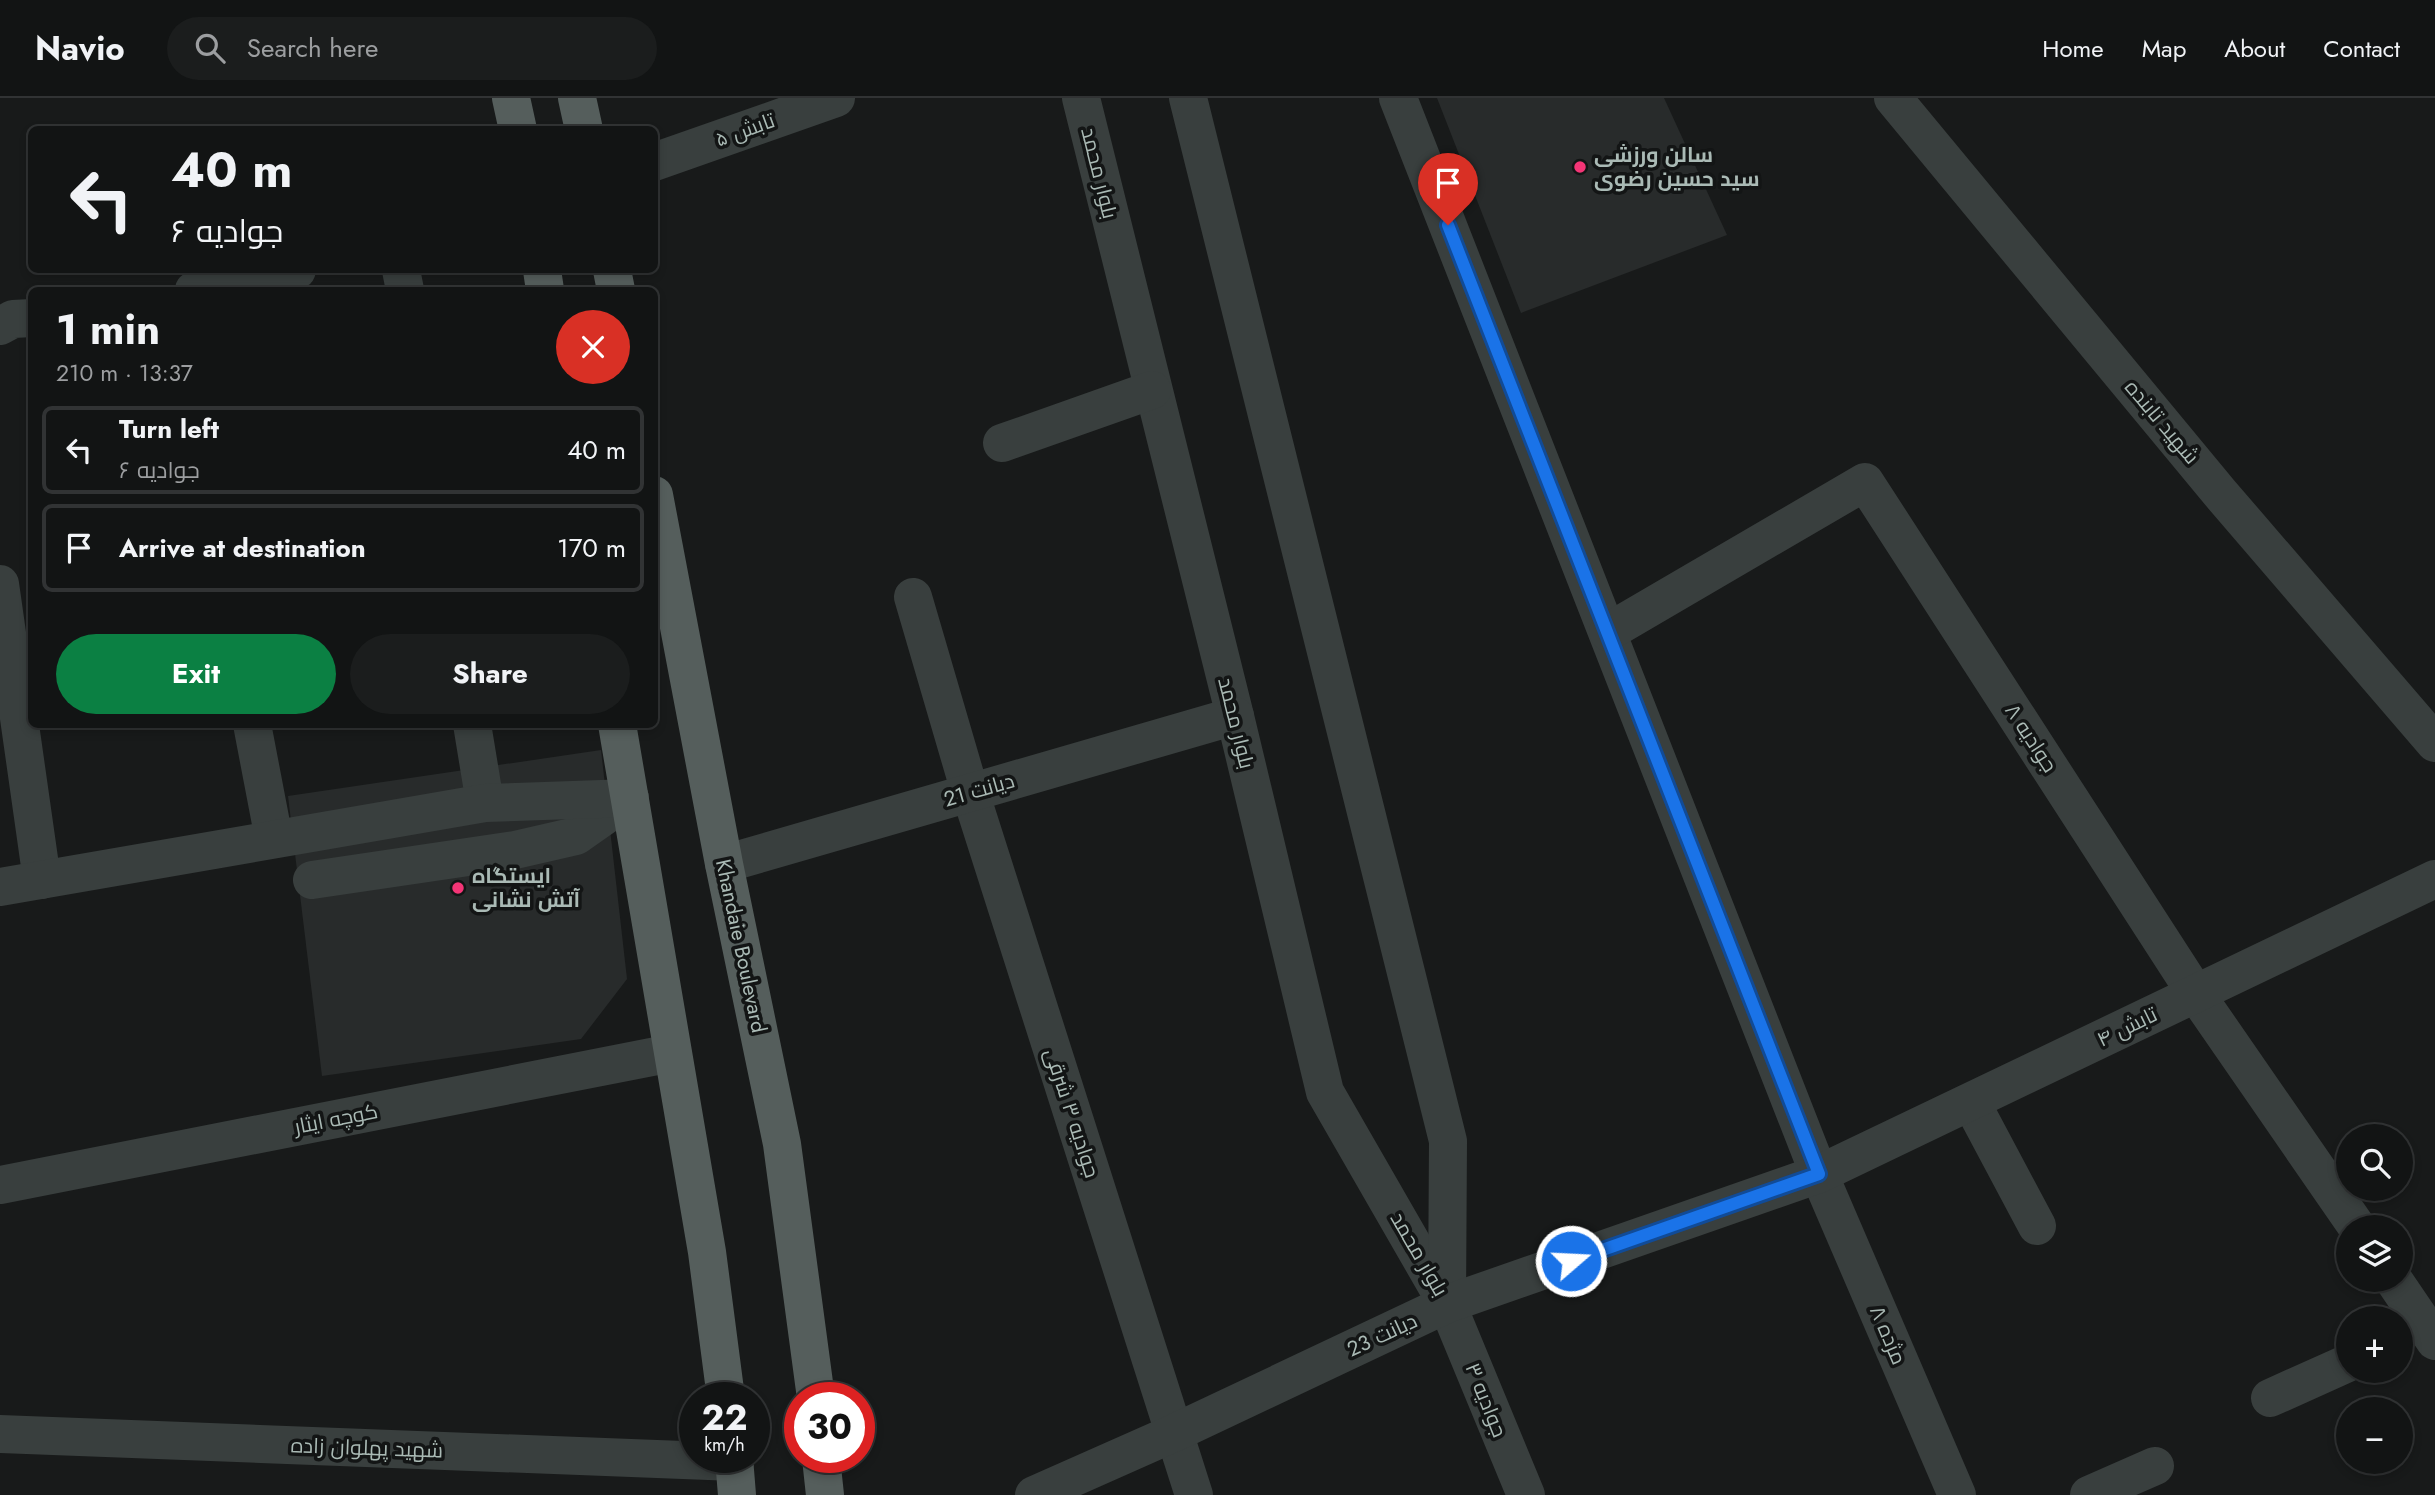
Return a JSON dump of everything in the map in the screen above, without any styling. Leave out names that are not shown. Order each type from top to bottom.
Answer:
[{"type":"main road","points":[[511,98],[517,126]]},
{"type":"main road","points":[[578,98],[583,126]]},
{"type":"main road","name":"Khandaie Boulevard","points":[[658,516],[724,864],[782,1144],[814,1382]]},
{"type":"main road","points":[[618,728],[708,1252],[724,1382]]},
{"type":"main road","points":[[823,1473],[825,1495]]},
{"type":"street","name":"تابش ۵","points":[[658,161],[836,98]]},
{"type":"street","name":"بلوار محمد","points":[[1081,98],[1235,716],[1325,1092],[1447,1304]]},
{"type":"street","name":"بلوار محمد","points":[[1188,98],[1448,1142],[1447,1304]]},
{"type":"street","name":"مژده ۸","points":[[1398,98],[1819,1174],[1956,1495]]},
{"type":"street","name":"شهید تابنده","points":[[1893,98],[2220,493],[2435,743]]},
{"type":"street","points":[[209,287],[282,273]]},
{"type":"street","points":[[0,327],[13,319],[28,318]]},
{"type":"street","points":[[1002,443],[1152,390]]},
{"type":"street","name":"جوادیه ۸","points":[[1608,632],[1865,482],[2196,994],[2349,1215]]},
{"type":"street","points":[[0,584],[42,880]]},
{"type":"street","name":"جوادیه ۳ شرقی","points":[[913,597],[971,792],[1194,1495]]},
{"type":"street","name":"دیانت 21","points":[[724,864],[1235,716]]},
{"type":"street","points":[[253,728],[274,839]]},
{"type":"street","points":[[473,728],[485,803]]},
{"type":"street","points":[[0,887],[485,803],[630,798]]},
{"type":"street","points":[[312,880],[515,850],[576,836],[630,798]]},
{"type":"street","name":"تابش ۴","points":[[1819,1174],[2435,879]]},
{"type":"street","name":"کوچه ایثار","points":[[0,1185],[672,1053]]},
{"type":"street","points":[[1971,1102],[2037,1226]]},
{"type":"street","name":"دیانت 23","points":[[1034,1495],[1174,1433],[1447,1304],[1819,1174]]},
{"type":"street","points":[[2399,1292],[2421,1336]]},
{"type":"street","name":"جوادیه ۳","points":[[1447,1304],[1526,1495]]},
{"type":"street","points":[[2270,1398],[2336,1368]]},
{"type":"street","name":"شهید پهلوان زاده","points":[[0,1434],[679,1469]]},
{"type":"street","points":[[2089,1495],[2155,1466]]},
{"type":"building","name":"سالن ورزشی سید حسین رضوی","points":[[1437,98],[1664,98],[1727,235],[1521,313]]},
{"type":"building","name":"ایستگاه آتش نشانی","points":[[601,750],[627,979],[581,1039],[322,1076],[288,796]]},
{"type":"place","name":"سالن ورزشی سید حسین رضوی","points":[[1580,167]]},
{"type":"place","name":"ایستگاه آتش نشانی","points":[[458,888]]},
{"type":"route","points":[[1448,225],[1819,1174],[1571,1261]]}]
